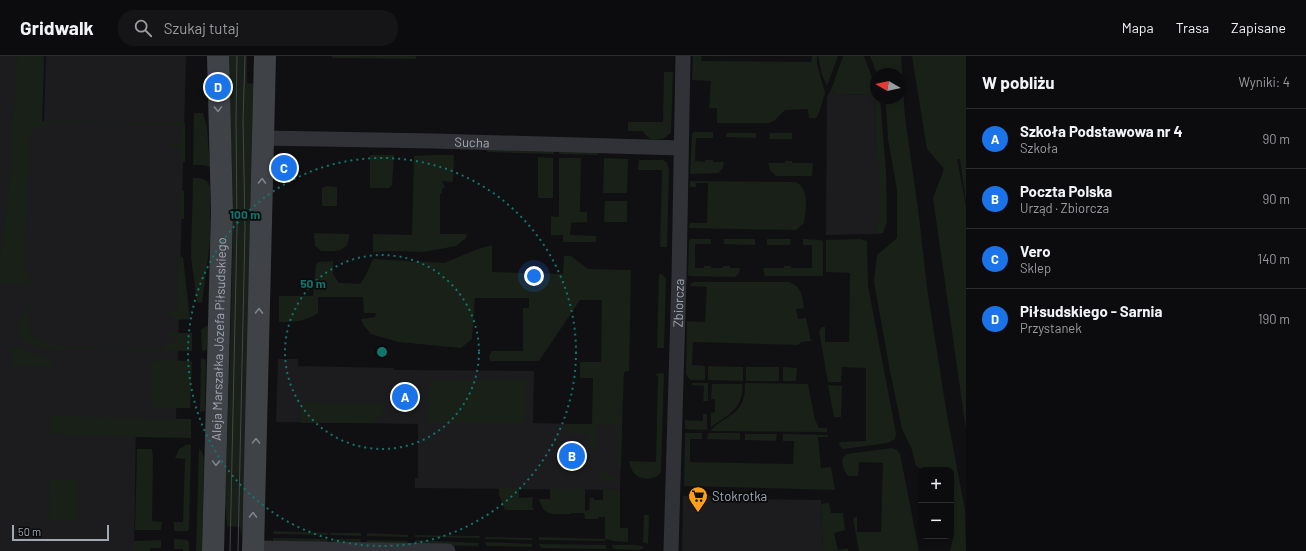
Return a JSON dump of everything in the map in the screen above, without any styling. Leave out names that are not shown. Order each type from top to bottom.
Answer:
[{"type":"main road","name":"Aleja Marszałka Józefa Piłsudskiego","points":[[213,551],[222,211],[218,56]]},
{"type":"main road","points":[[253,549],[265,56]]},
{"type":"street","name":"Zbiorcza","points":[[671,551],[680,278],[683,56]]},
{"type":"street","name":"Sucha","points":[[263,138],[681,148]]},
{"type":"street","points":[[253,549],[448,551]]},
{"type":"shaded area","points":[[0,56],[44,56],[42,121],[44,121],[46,56],[186,56],[176,419],[136,419],[134,551],[0,551]]},
{"type":"shaded area","points":[[17,56],[44,56],[42,121],[185,123],[185,162],[181,162],[181,148],[171,147],[171,143],[181,143],[182,126],[113,123],[58,123],[39,126],[32,131],[29,140],[25,267],[29,273],[30,285],[0,284],[0,262],[10,177]]},
{"type":"shaded area","points":[[228,56],[247,56],[247,83],[255,84],[244,513],[241,537],[240,527],[228,526],[228,536],[225,503],[233,213]]},
{"type":"shaded area","points":[[332,56],[416,56],[416,59],[332,58]]},
{"type":"shaded area","points":[[693,56],[701,56],[702,61],[811,62],[812,56],[817,56],[817,64],[825,93],[819,113],[816,118],[809,118],[808,109],[785,110],[775,120],[769,123],[717,123],[717,108],[709,108],[711,81],[692,80]]},
{"type":"shaded area","points":[[818,56],[838,56],[827,86],[822,75]]},
{"type":"shaded area","points":[[843,56],[864,56],[870,72],[870,95],[838,94],[831,90]]},
{"type":"shaded area","points":[[870,56],[901,56],[902,68],[875,68]]},
{"type":"shaded area","points":[[912,56],[966,56],[966,202],[960,159],[957,159],[966,206],[966,430],[933,198],[944,169],[927,149]]},
{"type":"shaded area","points":[[664,72],[673,72],[671,133],[663,139],[650,139],[642,131],[628,131],[628,122],[663,122]]},
{"type":"shaded area","points":[[831,90],[838,94],[870,95],[870,104],[876,104],[875,161],[879,161],[879,219],[875,234],[826,235],[827,97]]},
{"type":"shaded area","points":[[876,104],[880,104],[886,171],[887,222],[883,233],[875,234],[879,219],[879,162],[875,161]]},
{"type":"shaded area","points":[[886,104],[904,104],[927,288],[947,415],[965,510],[966,551],[950,551],[954,539],[954,467],[916,466],[911,447],[902,429],[890,371],[874,282],[877,255],[897,238],[897,190],[888,139]]},
{"type":"shaded area","points":[[194,113],[203,113],[207,128],[210,167],[193,165]]},
{"type":"shaded area","points":[[694,132],[713,132],[713,138],[696,138],[695,161],[705,162],[705,160],[713,160],[713,162],[724,162],[723,168],[718,173],[690,174],[692,134]]},
{"type":"shaded area","points":[[727,133],[756,133],[756,138],[726,137]]},
{"type":"shaded area","points":[[770,133],[792,133],[792,139],[769,139]]},
{"type":"shaded area","points":[[487,147],[554,151],[554,154],[487,152]]},
{"type":"shaded area","points":[[559,151],[598,151],[598,155],[559,154]]},
{"type":"shaded area","points":[[370,155],[394,155],[392,185],[389,188],[370,188]]},
{"type":"shaded area","points":[[454,155],[453,182],[442,181],[445,187],[442,189],[442,193],[440,194],[440,234],[467,234],[466,238],[456,246],[424,252],[373,252],[373,234],[412,235],[414,156]]},
{"type":"shaded area","points":[[538,157],[553,158],[553,198],[538,198]]},
{"type":"shaded area","points":[[559,158],[581,158],[580,212],[587,212],[587,222],[571,223],[570,235],[596,236],[596,242],[563,242],[563,235],[551,235],[551,216],[559,217]]},
{"type":"shaded area","points":[[604,158],[628,159],[627,193],[603,193]]},
{"type":"shaded area","points":[[639,160],[663,160],[667,163],[669,171],[667,247],[660,247],[662,170],[638,170]]},
{"type":"shaded area","points":[[785,161],[792,161],[792,163],[813,163],[812,176],[776,176],[770,170],[768,163],[785,163]]},
{"type":"shaded area","points":[[193,178],[201,178],[205,180],[210,187],[210,241],[202,303],[197,302],[191,257]]},
{"type":"shaded area","points":[[690,181],[795,182],[800,185],[805,194],[806,206],[804,223],[796,230],[689,228],[690,223],[707,223],[708,183],[696,183],[696,187],[690,187]]},
{"type":"shaded area","points":[[327,186],[337,187],[337,206],[322,206],[322,188]]},
{"type":"shaded area","points":[[180,191],[184,191],[184,219],[179,219]]},
{"type":"shaded area","points":[[605,201],[627,201],[627,222],[604,222]]},
{"type":"shaded area","points":[[314,233],[349,234],[349,240],[341,250],[321,251],[315,246]]},
{"type":"shaded area","points":[[711,239],[711,244],[695,244],[695,268],[711,266],[711,268],[723,268],[723,266],[730,266],[730,268],[740,268],[739,273],[735,277],[688,275],[689,240]]},
{"type":"shaded area","points":[[724,239],[755,239],[755,245],[724,244]]},
{"type":"shaded area","points":[[767,239],[791,239],[790,245],[767,245]]},
{"type":"shaded area","points":[[803,239],[821,240],[823,242],[823,276],[765,276],[763,268],[784,268],[784,266],[791,266],[791,268],[812,268],[812,245],[803,245]]},
{"type":"shaded area","points":[[860,239],[867,241],[868,286],[896,433],[895,439],[888,443],[843,449],[839,442],[866,441],[866,368],[842,367],[841,382],[828,382],[819,331],[822,327],[825,327],[825,342],[849,342],[850,273],[826,272],[826,240]]},
{"type":"shaded area","points":[[492,245],[492,272],[563,274],[564,256],[571,256],[588,269],[631,270],[629,371],[624,372],[621,426],[621,465],[619,468],[617,468],[618,425],[596,425],[596,451],[590,451],[590,434],[565,433],[564,424],[592,424],[593,378],[580,378],[580,362],[601,362],[602,300],[580,300],[539,361],[490,361],[489,356],[492,351],[523,351],[523,308],[529,308],[529,298],[475,298],[472,339],[461,348],[398,342],[371,334],[364,326],[361,319],[375,317],[376,313],[364,313],[363,297],[318,297],[318,313],[299,321],[279,322],[279,296],[313,296],[316,264],[319,262],[333,261],[333,274],[339,283],[360,284],[365,277],[373,259],[444,263]]},
{"type":"shaded area","points":[[178,256],[183,257],[190,319],[180,320],[171,317],[167,311],[177,312]]},
{"type":"shaded area","points":[[659,274],[662,274],[666,279],[664,348],[657,348]]},
{"type":"shaded area","points":[[789,282],[797,286],[801,292],[804,308],[796,309],[798,319],[806,318],[811,341],[801,342],[798,345],[693,342],[692,365],[705,366],[705,380],[690,380],[686,374],[687,321],[705,322],[707,287],[690,286],[691,283]]},
{"type":"shaded area","points":[[29,304],[29,330],[33,337],[42,342],[75,347],[164,349],[165,344],[175,344],[175,337],[166,336],[168,333],[192,333],[192,351],[51,349],[35,346],[26,341],[20,333],[19,327],[20,319],[21,317],[25,316],[27,305]]},
{"type":"shaded area","points":[[208,325],[207,349],[202,351],[201,330]]},
{"type":"shaded area","points":[[11,347],[45,356],[53,360],[53,366],[10,367]]},
{"type":"shaded area","points":[[201,358],[206,360],[205,411],[200,412]]},
{"type":"shaded area","points":[[278,359],[298,359],[298,366],[394,368],[394,370],[534,371],[533,423],[622,425],[620,490],[415,488],[415,478],[418,478],[418,424],[276,422]]},
{"type":"shaded area","points":[[160,360],[191,361],[190,408],[155,408],[151,405],[152,363]]},
{"type":"shaded area","points":[[708,366],[743,367],[743,381],[708,380]]},
{"type":"shaded area","points":[[746,367],[779,367],[779,381],[746,381]]},
{"type":"shaded area","points":[[783,367],[797,368],[796,381],[783,381]]},
{"type":"shaded area","points":[[656,374],[664,374],[661,471],[658,476],[649,479],[642,478],[633,472],[629,461],[656,462],[658,376]]},
{"type":"shaded area","points":[[526,379],[526,423],[429,423],[429,380]]},
{"type":"shaded area","points":[[692,383],[708,383],[708,401],[703,401],[704,386],[692,385]]},
{"type":"shaded area","points":[[745,383],[808,384],[815,420],[819,428],[827,428],[827,432],[710,431],[739,408],[744,394]]},
{"type":"shaded area","points":[[712,384],[742,384],[742,392],[741,399],[734,410],[711,427],[711,413],[715,412],[715,399],[711,399]]},
{"type":"shaded area","points":[[828,385],[842,386],[841,417],[834,417]]},
{"type":"shaded area","points":[[303,402],[384,403],[383,416],[377,416],[376,423],[301,423]]},
{"type":"shaded area","points":[[703,414],[707,414],[707,430],[685,429],[685,420],[703,421]]},
{"type":"shaded area","points":[[51,416],[191,419],[191,438],[52,434]]},
{"type":"shaded area","points":[[685,433],[702,433],[702,439],[690,439],[690,462],[793,464],[794,441],[783,441],[783,434],[828,435],[828,437],[818,437],[821,468],[831,467],[835,490],[684,486]]},
{"type":"shaded area","points":[[708,433],[740,433],[740,440],[707,439]]},
{"type":"shaded area","points":[[745,434],[777,434],[776,441],[745,440]]},
{"type":"shaded area","points":[[186,445],[191,445],[189,529],[188,531],[174,531],[174,522],[183,522],[185,459],[175,458],[179,449]]},
{"type":"shaded area","points":[[199,448],[204,459],[202,551],[196,551]]},
{"type":"shaded area","points":[[892,448],[897,450],[900,454],[919,551],[859,551],[853,519],[855,517],[857,517],[857,532],[881,532],[883,463],[859,462],[858,476],[848,476],[843,467],[843,457],[847,454]]},
{"type":"shaded area","points":[[137,449],[152,449],[152,521],[162,522],[161,530],[135,530]]},
{"type":"shaded area","points":[[599,468],[616,479],[616,482],[599,481]]},
{"type":"shaded area","points":[[50,480],[77,480],[76,521],[49,520]]},
{"type":"shaded area","points":[[499,488],[519,488],[519,498],[533,497],[532,506],[534,510],[505,510],[499,495]]},
{"type":"shaded area","points":[[550,489],[585,489],[585,511],[589,510],[590,498],[594,498],[594,500],[603,500],[603,489],[620,490],[620,528],[628,528],[628,542],[605,539],[605,517],[599,517],[598,519],[585,519],[584,513],[550,514],[547,512],[541,505],[539,499],[550,499]]},
{"type":"shaded area","points":[[683,496],[734,496],[734,499],[821,500],[823,551],[682,551]]},
{"type":"shaded area","points":[[829,503],[831,513],[843,513],[845,530],[834,533],[838,550],[848,548],[848,551],[823,551],[821,504]]},
{"type":"shaded area","points":[[644,515],[649,515],[648,544],[643,542]]},
{"type":"shaded area","points":[[274,531],[328,533],[328,535],[273,534]]},
{"type":"shaded area","points":[[331,533],[361,533],[361,536],[330,535]]},
{"type":"shaded area","points":[[367,533],[408,535],[408,537],[367,536]]},
{"type":"shaded area","points":[[415,535],[480,536],[479,538],[415,537]]},
{"type":"shaded area","points":[[486,537],[532,538],[532,540],[485,539]]},
{"type":"shaded area","points":[[539,537],[605,539],[605,541],[539,540]]},
{"type":"shaded area","points":[[273,538],[327,539],[327,543],[273,541]]},
{"type":"shaded area","points":[[174,539],[187,540],[189,542],[189,551],[174,549]]},
{"type":"shaded area","points":[[333,539],[361,539],[360,544],[335,544]]},
{"type":"shaded area","points":[[161,540],[161,548],[150,548],[150,551],[134,551],[134,541]]},
{"type":"shaded area","points":[[367,540],[408,541],[406,545],[367,544]]},
{"type":"shaded area","points":[[415,540],[479,543],[478,546],[416,545]]},
{"type":"shaded area","points":[[485,542],[533,544],[531,547],[487,546]]},
{"type":"shaded area","points":[[539,544],[606,545],[606,549],[541,548]]},
{"type":"shaded area","points":[[612,545],[636,545],[644,547],[640,550],[615,549]]},
{"type":"tram line","points":[[230,551],[237,228],[237,56]]},
{"type":"tram line","points":[[238,551],[245,228],[243,121],[245,56]]},
{"type":"place","name":"Piłsudskiego - Sarnia","points":[[218,87]]},
{"type":"place","name":"Vero","points":[[284,168]]},
{"type":"place","name":"Szkoła Podstawowa nr 4","points":[[405,397]]},
{"type":"place","name":"Poczta Polska","points":[[572,456]]},
{"type":"place","name":"Stokrotka","points":[[698,513]]}]
